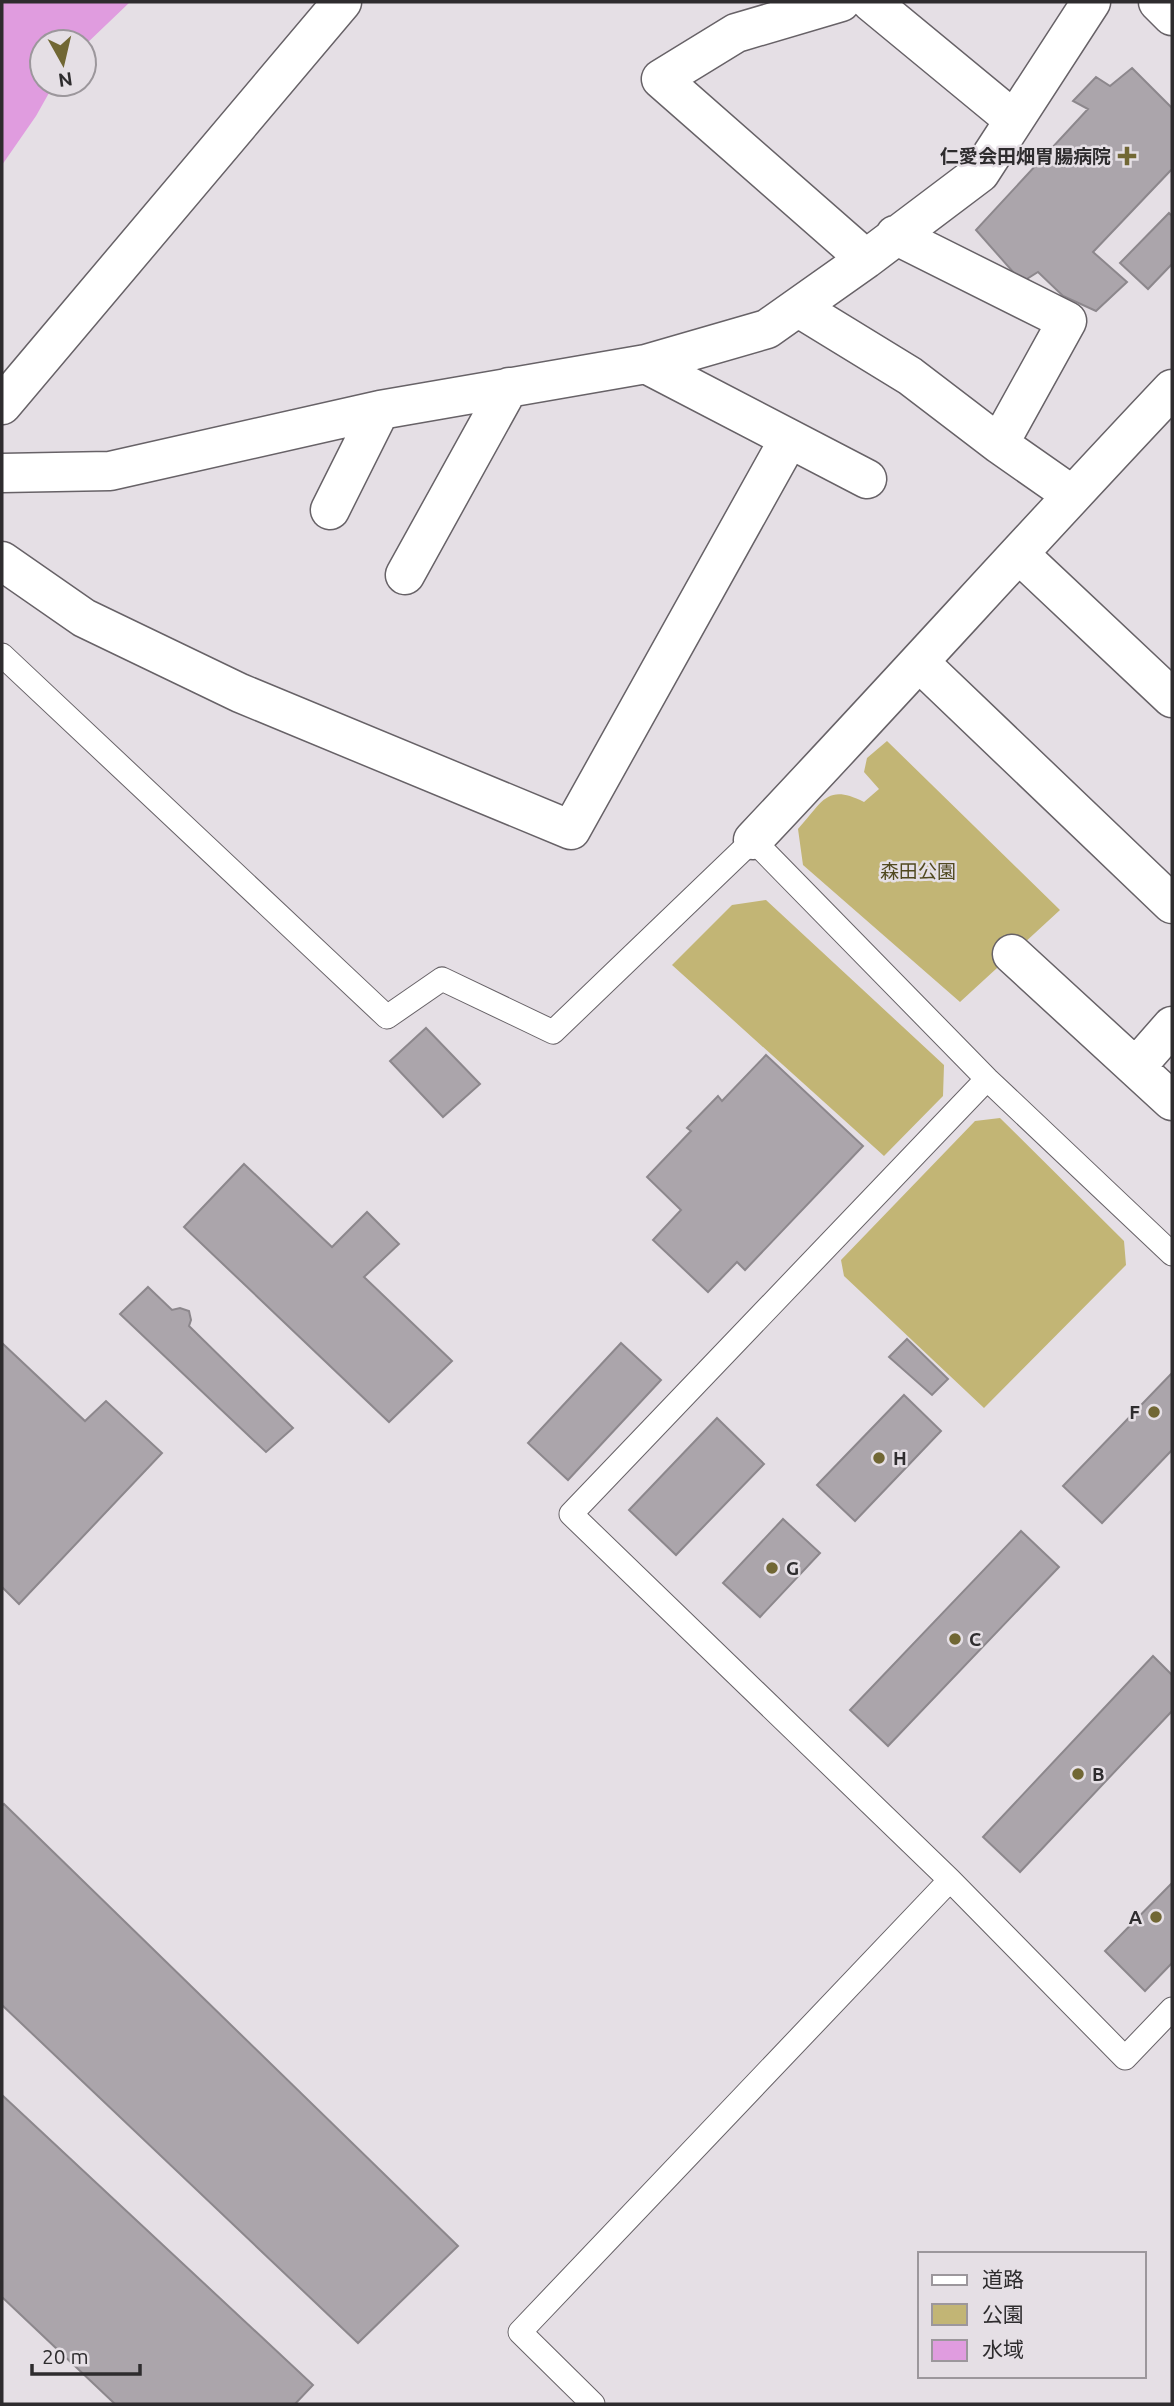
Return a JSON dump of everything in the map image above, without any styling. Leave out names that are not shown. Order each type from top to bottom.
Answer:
[{"type":"main road","points":[[2,405],[342,2]]},
{"type":"main road","points":[[841,2],[736,33],[661,79],[866,259]]},
{"type":"main road","points":[[871,2],[1014,120]]},
{"type":"main road","points":[[2,473],[110,471],[380,410],[646,364],[767,329],[980,173],[1091,2]]},
{"type":"main road","points":[[1158,2],[1172,16]]},
{"type":"main road","points":[[895,235],[1067,321],[999,444]]},
{"type":"main road","points":[[799,308],[910,376],[999,444],[1072,495]]},
{"type":"main road","points":[[646,364],[867,479]]},
{"type":"main road","points":[[405,575],[509,387]]},
{"type":"main road","points":[[754,841],[1172,389]]},
{"type":"main road","points":[[330,510],[380,410]]},
{"type":"main road","points":[[2,561],[84,618],[240,693],[571,830],[789,439]]},
{"type":"main road","points":[[1019,554],[1167,681]]},
{"type":"main road","points":[[920,663],[1172,904]]},
{"type":"main road","points":[[1012,954],[1172,1101]]},
{"type":"main road","points":[[1136,1067],[1172,1026]]},
{"type":"lane","points":[[2,655],[387,1017],[442,979],[553,1032],[754,841],[987,1079],[1172,1254]]},
{"type":"lane","points":[[987,1079],[570,1514],[950,1880],[1125,2058],[1172,2010]]},
{"type":"lane","points":[[593,2404],[520,2332],[950,1880]]},
{"type":"green space","name":"森田公園","points":[[887,741],[1060,910],[960,1002],[803,865],[798,829],[826,798],[841,794],[864,802],[879,789],[864,772],[867,758]]},
{"type":"green space","points":[[766,900],[944,1065],[943,1096],[884,1156],[672,965],[732,905]]},
{"type":"green space","points":[[1000,1118],[1124,1241],[1126,1265],[984,1408],[844,1276],[841,1260],[975,1121]]},
{"type":"water","points":[[2,2],[130,2],[98,33],[98,28],[28,28],[28,98],[46,98],[2,165]]},
{"type":"building","points":[[1132,68],[1172,108],[1172,169],[1093,252],[1127,282],[1096,311],[1063,296],[1038,272],[1022,282],[976,230],[1088,109],[1073,101],[1096,77],[1110,86]]},
{"type":"building","points":[[1169,213],[1172,216],[1172,264],[1148,289],[1120,263]]},
{"type":"building","points":[[426,1028],[480,1084],[443,1117],[390,1061]]},
{"type":"building","points":[[766,1055],[863,1146],[745,1270],[737,1262],[708,1292],[653,1240],[681,1210],[647,1177],[691,1131],[687,1128],[718,1096],[722,1101]]},
{"type":"building","points":[[244,1164],[332,1247],[367,1212],[399,1244],[364,1277],[452,1361],[389,1422],[184,1227]]},
{"type":"building","points":[[148,1287],[172,1310],[180,1308],[189,1311],[189,1326],[293,1428],[266,1452],[120,1314]]},
{"type":"building","points":[[907,1339],[948,1379],[932,1395],[889,1357]]},
{"type":"building","points":[[2,1343],[85,1421],[106,1401],[162,1453],[19,1604],[2,1587]]},
{"type":"building","points":[[621,1343],[661,1380],[568,1480],[528,1443]]},
{"type":"building","name":"F","points":[[1172,1373],[1172,1450],[1102,1523],[1063,1486]]},
{"type":"building","name":"H","points":[[904,1395],[941,1431],[855,1521],[817,1485]]},
{"type":"building","points":[[717,1418],[764,1464],[676,1555],[629,1510]]},
{"type":"building","name":"G","points":[[783,1519],[820,1553],[760,1617],[723,1583]]},
{"type":"building","name":"C","points":[[1021,1531],[1059,1567],[888,1746],[850,1710]]},
{"type":"building","name":"B","points":[[1153,1656],[1172,1675],[1172,1711],[1020,1872],[983,1837]]},
{"type":"building","points":[[4,1804],[458,2246],[358,2343],[2,2005]]},
{"type":"building","name":"A","points":[[1172,1883],[1172,1963],[1145,1991],[1105,1951]]},
{"type":"building","points":[[2,2095],[313,2385],[295,2404],[115,2404],[2,2297]]},
{"type":"place","name":"仁愛会田畑胃腸病院","points":[[1127,156]]},
{"type":"place","name":"F","points":[[1154,1412]]},
{"type":"place","name":"H","points":[[879,1458]]},
{"type":"place","name":"G","points":[[772,1568]]},
{"type":"place","name":"C","points":[[955,1639]]},
{"type":"place","name":"B","points":[[1078,1774]]},
{"type":"place","name":"A","points":[[1156,1917]]}]
